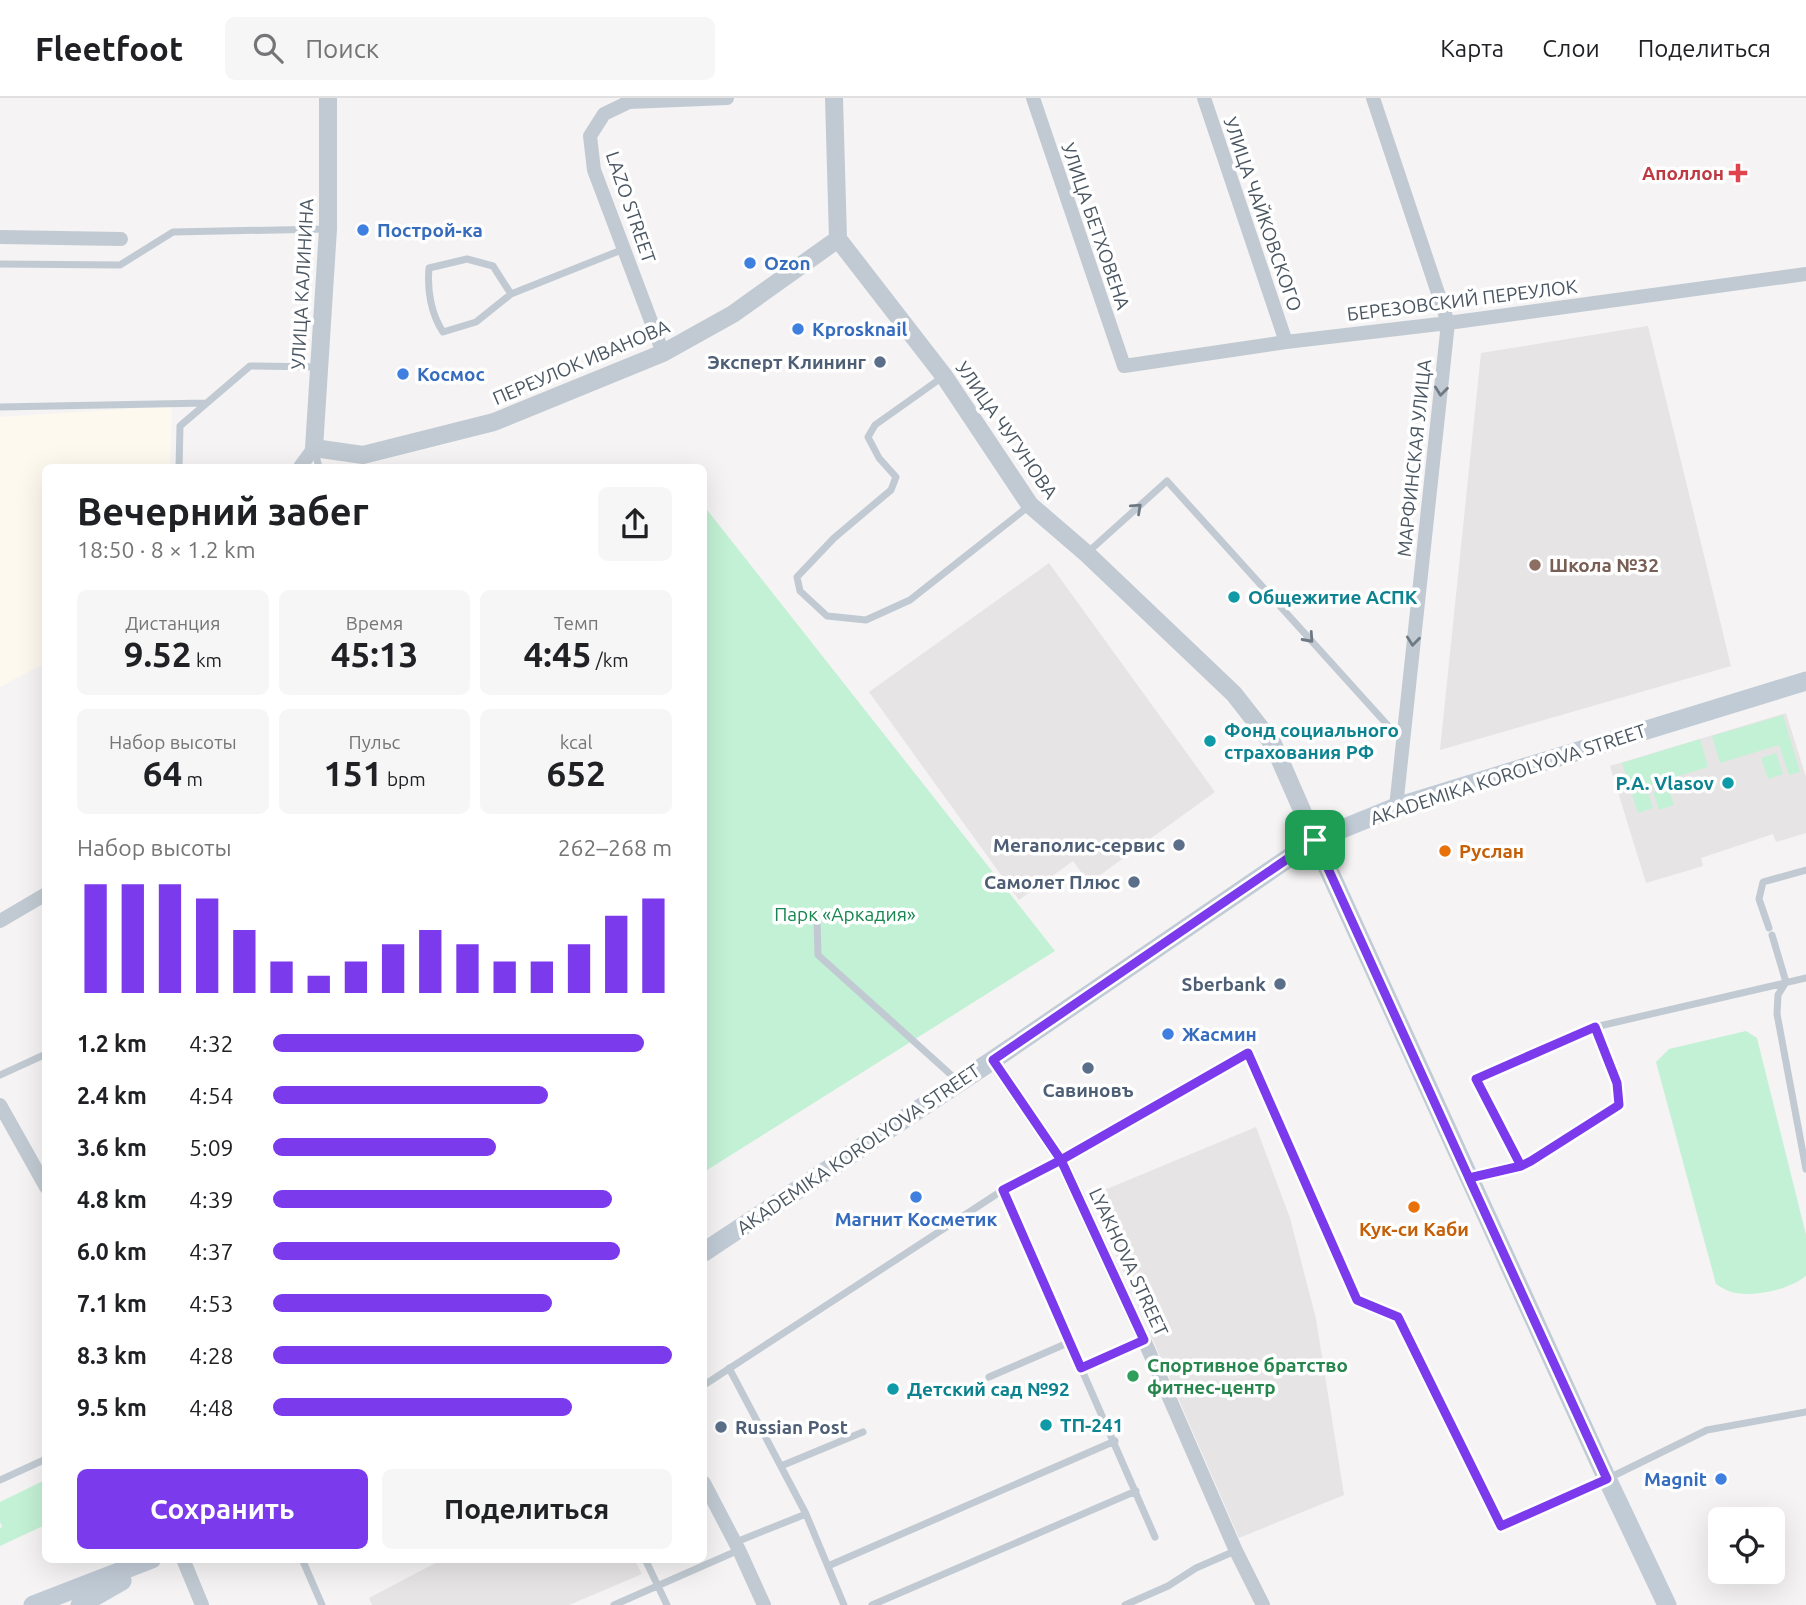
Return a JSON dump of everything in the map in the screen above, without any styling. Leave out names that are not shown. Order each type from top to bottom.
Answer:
[{"type":"main road","name":"AKADEMIKA KOROLYOVA STREET","points":[[707,1250],[993,1060],[1315,840],[1396,807],[1806,681]]},
{"type":"main road","points":[[1315,840],[1667,1605]]},
{"type":"main road","points":[[33,1605],[142,1563]]},
{"type":"main road","points":[[80,1605],[154,1563]]},
{"type":"street","name":"УЛИЦА КАЛИНИНА","points":[[314,448],[328,229],[328,98]]},
{"type":"street","name":"LAZO STREET","points":[[663,353],[594,170],[590,136],[604,114],[629,102],[727,98]]},
{"type":"street","points":[[834,98],[838,239]]},
{"type":"street","name":"УЛИЦА БЕТХОВЕНА","points":[[1032,98],[1124,366]]},
{"type":"street","name":"УЛИЦА ЧАЙКОВСКОГО","points":[[1204,98],[1286,342]]},
{"type":"street","points":[[1373,98],[1448,323]]},
{"type":"street","points":[[0,237],[121,239]]},
{"type":"street","name":"ПЕРЕУЛОК ИВАНОВА","points":[[314,448],[363,455],[494,422],[663,353],[733,314],[838,239]]},
{"type":"street","name":"УЛИЦА ЧУГУНОВА","points":[[838,239],[944,376],[1030,505],[1087,554],[1234,694],[1273,744],[1315,840]]},
{"type":"street","name":"БЕРЕЗОВСКИЙ ПЕРЕУЛОК","points":[[1124,366],[1286,342],[1448,323],[1806,274]]},
{"type":"street","name":"МАРФИНСКАЯ УЛИЦА","points":[[1396,807],[1448,323]]},
{"type":"street","points":[[302,464],[314,448]]},
{"type":"street","points":[[0,921],[42,896]]},
{"type":"street","name":"LYAKHOVA STREET","points":[[993,1060],[1061,1160],[1144,1340],[1236,1551],[1263,1605]]},
{"type":"street","points":[[0,1105],[42,1180]]},
{"type":"street","points":[[707,1489],[738,1546],[764,1605]]},
{"type":"street","points":[[185,1563],[202,1605]]},
{"type":"lane","points":[[0,264],[120,265],[173,232],[328,229]]},
{"type":"lane","points":[[511,293],[493,266],[467,259],[429,268],[435,320],[443,332],[476,323],[511,293],[625,249]]},
{"type":"lane","points":[[179,464],[180,426],[250,366],[318,367]]},
{"type":"lane","points":[[944,376],[875,425],[868,437],[879,458],[896,477],[891,490],[834,538],[797,577],[800,591],[827,616],[866,620],[910,600],[1030,505]]},
{"type":"lane","points":[[0,407],[207,403]]},
{"type":"lane","points":[[314,448],[318,464]]},
{"type":"lane","points":[[1087,554],[1167,481],[1402,742]]},
{"type":"lane","points":[[1806,870],[1763,882],[1759,899],[1786,982],[1779,995],[1777,1014],[1806,1169]]},
{"type":"lane","points":[[817,919],[818,955],[960,1082]]},
{"type":"lane","points":[[1521,1166],[1476,1079],[1595,1027],[1806,978]]},
{"type":"lane","points":[[1469,1178],[1521,1166],[1619,1105],[1617,1083],[1595,1027]]},
{"type":"lane","points":[[707,1383],[1003,1190],[1061,1160],[1248,1053],[1357,1300],[1398,1317],[1501,1526],[1607,1479],[1707,1430],[1806,1412]]},
{"type":"lane","points":[[0,1075],[42,1056]]},
{"type":"lane","points":[[1003,1190],[1155,1537]]},
{"type":"lane","points":[[1081,1368],[1144,1340]]},
{"type":"lane","points":[[989,1377],[1070,1342]]},
{"type":"lane","points":[[729,1368],[806,1514],[844,1605]]},
{"type":"lane","points":[[781,1466],[863,1432]]},
{"type":"lane","points":[[828,1566],[1115,1441]]},
{"type":"lane","points":[[0,1480],[42,1461]]},
{"type":"lane","points":[[872,1605],[1136,1491]]},
{"type":"lane","points":[[707,1561],[806,1514]]},
{"type":"lane","points":[[1125,1605],[1168,1586],[1196,1568],[1236,1551]]},
{"type":"lane","points":[[304,1563],[322,1605]]},
{"type":"lane","points":[[647,1563],[667,1605]]},
{"type":"lane","points":[[614,1605],[704,1563]]},
{"type":"shaded area","points":[[1648,326],[1731,666],[1440,750],[1481,353]]},
{"type":"shaded area","points":[[172,406],[170,464],[42,464],[42,665],[0,687],[0,417]]},
{"type":"shaded area","points":[[1049,563],[1215,792],[1089,883],[1073,861],[1019,900],[869,692]]},
{"type":"shaded area","points":[[1786,713],[1806,777],[1806,833],[1776,842],[1773,834],[1701,858],[1703,866],[1646,883],[1610,766]]},
{"type":"shaded area","points":[[1256,1127],[1290,1218],[1316,1319],[1344,1495],[1239,1538],[1090,1196]]},
{"type":"shaded area","points":[[435,1563],[636,1563],[642,1574],[569,1605],[372,1605],[369,1598]]},
{"type":"green space","name":"Парк «Аркадия»","points":[[707,510],[1055,951],[707,1170]]},
{"type":"green space","points":[[1783,715],[1800,772],[1789,775],[1779,745],[1720,763],[1712,736]]},
{"type":"green space","points":[[1700,739],[1708,767],[1646,786],[1653,808],[1638,813],[1622,763]]},
{"type":"green space","points":[[1776,753],[1783,774],[1768,779],[1761,758]]},
{"type":"green space","points":[[1668,786],[1674,805],[1659,810],[1653,792]]},
{"type":"green space","points":[[1746,1031],[1757,1038],[1806,1235],[1806,1276],[1782,1288],[1754,1294],[1733,1292],[1716,1284],[1656,1062],[1669,1049]]},
{"type":"green space","points":[[42,1481],[42,1526],[0,1546],[0,1502]]},
{"type":"place","name":"Аполлон","points":[[1738,173]]},
{"type":"place","name":"Построй-ка","points":[[363,230]]},
{"type":"place","name":"Ozon","points":[[750,263]]},
{"type":"place","name":"Kprosknail","points":[[798,329]]},
{"type":"place","name":"Эксперт Клининг","points":[[880,362]]},
{"type":"place","name":"Космос","points":[[403,374]]},
{"type":"place","name":"Школа №32","points":[[1535,565]]},
{"type":"place","name":"Общежитие АСПК","points":[[1234,597]]},
{"type":"place","name":"Фонд социального страхования РФ","points":[[1210,741]]},
{"type":"place","name":"P.A. Vlasov","points":[[1728,783]]},
{"type":"place","name":"Мегаполис-сервис","points":[[1179,845]]},
{"type":"place","name":"Руслан","points":[[1445,851]]},
{"type":"place","name":"Самолет Плюс","points":[[1134,882]]},
{"type":"place","name":"Sberbank","points":[[1280,984]]},
{"type":"place","name":"Жасмин","points":[[1168,1034]]},
{"type":"place","name":"Савиновъ","points":[[1088,1068]]},
{"type":"place","name":"Магнит Косметик","points":[[916,1197]]},
{"type":"place","name":"Кук-си Каби","points":[[1414,1207]]},
{"type":"place","name":"Спортивное братство фитнес-центр","points":[[1133,1376]]},
{"type":"place","name":"Детский сад №92","points":[[893,1389]]},
{"type":"place","name":"ТП-241","points":[[1046,1425]]},
{"type":"place","name":"Russian Post","points":[[721,1427]]},
{"type":"place","name":"Magnit","points":[[1721,1479]]},
{"type":"route","points":[[1315,840],[993,1060],[1061,1160],[1003,1190],[1081,1368],[1144,1340],[1061,1160],[1248,1053],[1357,1300],[1398,1317],[1501,1526],[1607,1479],[1469,1178],[1521,1166],[1476,1079],[1595,1027],[1617,1083],[1619,1105],[1521,1166],[1469,1178],[1315,840]]}]
